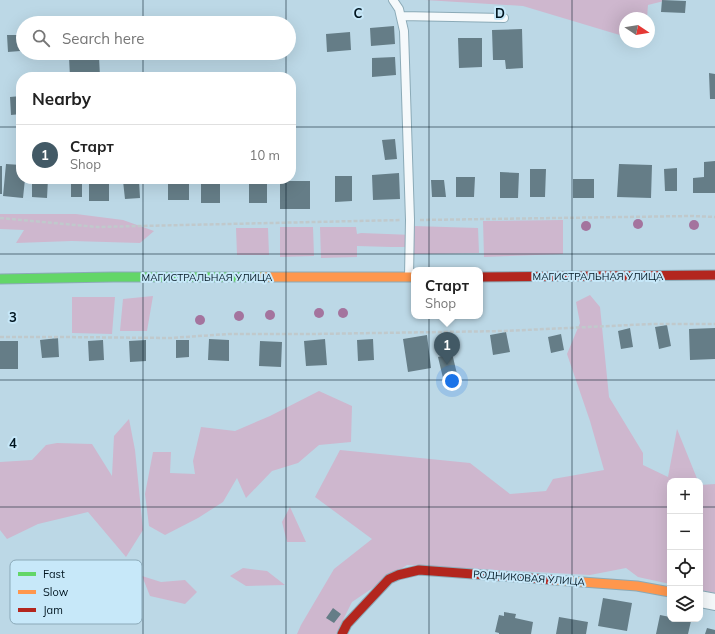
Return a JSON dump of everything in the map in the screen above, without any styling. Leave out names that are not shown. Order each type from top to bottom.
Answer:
[{"type":"main road","name":"МАГИСТРАЛЬНАЯ УЛИЦА","points":[[483,277],[715,275]]},
{"type":"main road","name":"МАГИСТРАЛЬНАЯ УЛИЦА","points":[[0,279],[129,277],[411,277]]},
{"type":"main road","name":"РОДНИКОВАЯ УЛИЦА","points":[[342,634],[347,624],[389,579],[398,575],[419,570],[638,586],[667,591]]},
{"type":"street","points":[[703,600],[715,602]]},
{"type":"lane","points":[[393,0],[399,9],[404,31],[411,277]]},
{"type":"lane","points":[[401,16],[504,18]]},
{"type":"path","points":[[0,218],[97,227],[410,220],[690,216],[715,217]]},
{"type":"path","points":[[0,337],[170,338],[228,334],[504,331],[652,324],[715,324]]},
{"type":"shaded area","points":[[425,0],[668,0],[648,5],[647,12],[619,12],[619,35],[523,6]]},
{"type":"shaded area","points":[[0,214],[76,214],[123,220],[154,231],[140,243],[72,241],[16,243],[24,230],[0,229]]},
{"type":"shaded area","points":[[563,220],[563,254],[484,257],[483,221]]},
{"type":"shaded area","points":[[413,226],[478,228],[479,253],[413,254],[413,247],[357,246],[357,257],[321,258],[320,227],[356,227],[357,234],[413,235]]},
{"type":"shaded area","points":[[280,227],[313,227],[314,256],[280,257]]},
{"type":"shaded area","points":[[236,228],[268,228],[269,255],[237,255]]},
{"type":"shaded area","points":[[590,295],[600,307],[609,397],[643,453],[643,465],[668,477],[677,429],[697,478],[667,478],[667,583],[638,577],[626,568],[590,575],[407,565],[352,602],[336,634],[297,634],[334,569],[372,539],[315,497],[340,450],[470,463],[510,494],[546,491],[553,479],[604,470],[590,421],[567,354],[580,323],[576,302]]},
{"type":"shaded area","points":[[153,296],[147,331],[120,331],[123,299]]},
{"type":"shaded area","points":[[72,297],[115,297],[112,334],[72,333]]},
{"type":"shaded area","points":[[319,391],[352,406],[351,442],[319,445],[298,463],[272,471],[246,498],[237,478],[223,502],[198,518],[165,535],[149,526],[145,494],[153,452],[171,452],[170,473],[195,474],[193,461],[201,427],[235,431],[270,416]]},
{"type":"shaded area","points":[[129,419],[135,450],[143,530],[126,557],[88,512],[38,524],[7,539],[0,530],[0,462],[32,460],[46,445],[57,443],[92,444],[112,476],[114,436]]},
{"type":"shaded area","points":[[715,484],[715,593],[703,591],[703,485]]},
{"type":"shaded area","points":[[290,507],[306,542],[287,542],[282,522]]},
{"type":"shaded area","points":[[243,568],[267,571],[285,585],[246,586],[230,576]]},
{"type":"shaded area","points":[[142,576],[161,582],[185,580],[197,592],[185,604],[150,596]]},
{"type":"building","points":[[662,0],[686,1],[685,13],[661,12]]},
{"type":"building","points":[[394,26],[395,44],[371,46],[370,28]]},
{"type":"building","points":[[522,29],[523,68],[506,69],[505,60],[493,60],[492,30]]},
{"type":"building","points":[[350,32],[351,50],[327,52],[326,34]]},
{"type":"building","points":[[7,35],[16,35],[16,51],[8,52]]},
{"type":"building","points":[[458,38],[482,38],[482,67],[459,68]]},
{"type":"building","points":[[395,57],[396,75],[372,77],[372,58]]},
{"type":"building","points":[[69,60],[99,60],[100,72],[70,72]]},
{"type":"building","points":[[709,73],[715,74],[715,99],[710,99]]},
{"type":"building","points":[[16,96],[16,114],[11,115],[10,97]]},
{"type":"building","points":[[395,139],[397,159],[385,160],[382,140]]},
{"type":"building","points":[[715,161],[715,193],[693,193],[693,178],[704,177],[704,162]]},
{"type":"building","points":[[6,164],[16,165],[16,184],[24,184],[23,198],[3,196]]},
{"type":"building","points":[[619,164],[652,165],[651,198],[617,197]]},
{"type":"building","points":[[0,166],[2,166],[2,194],[0,194]]},
{"type":"building","points":[[677,168],[677,191],[665,191],[664,169]]},
{"type":"building","points":[[530,169],[546,169],[545,197],[530,197]]},
{"type":"building","points":[[500,172],[519,173],[518,198],[500,198]]},
{"type":"building","points":[[399,173],[400,199],[373,200],[372,175]]},
{"type":"building","points":[[335,176],[352,176],[352,201],[335,202]]},
{"type":"building","points":[[456,177],[475,177],[474,197],[456,197]]},
{"type":"building","points":[[573,179],[594,179],[594,198],[573,198]]},
{"type":"building","points":[[431,180],[444,180],[446,197],[432,197]]},
{"type":"building","points":[[296,181],[310,181],[310,209],[280,209],[280,184],[296,184]]},
{"type":"building","points":[[32,184],[48,184],[47,198],[32,197]]},
{"type":"building","points":[[71,184],[82,184],[82,197],[71,197]]},
{"type":"building","points":[[89,184],[109,184],[109,201],[89,201]]},
{"type":"building","points":[[123,184],[139,184],[140,198],[125,199]]},
{"type":"building","points":[[168,184],[189,184],[189,200],[168,200]]},
{"type":"building","points":[[201,184],[220,184],[220,203],[201,203]]},
{"type":"building","points":[[249,184],[267,184],[267,203],[249,203]]},
{"type":"building","points":[[667,325],[671,346],[659,349],[655,327]]},
{"type":"building","points":[[630,328],[633,347],[621,349],[618,331]]},
{"type":"building","points":[[715,328],[715,359],[690,360],[689,329]]},
{"type":"building","points":[[506,332],[510,352],[493,355],[490,335]]},
{"type":"building","points":[[561,334],[564,350],[551,353],[548,337]]},
{"type":"building","points":[[427,335],[431,368],[408,372],[403,339]]},
{"type":"building","points":[[58,338],[59,357],[42,358],[40,340]]},
{"type":"building","points":[[209,339],[229,340],[229,361],[208,360]]},
{"type":"building","points":[[325,339],[327,365],[306,366],[304,341]]},
{"type":"building","points":[[373,339],[374,360],[358,361],[357,340]]},
{"type":"building","points":[[103,340],[104,360],[89,361],[88,341]]},
{"type":"building","points":[[146,340],[146,361],[130,362],[129,341]]},
{"type":"building","points":[[176,340],[189,340],[189,357],[176,358]]},
{"type":"building","points":[[0,341],[18,341],[18,369],[0,369]]},
{"type":"building","points":[[260,341],[282,342],[281,367],[259,366]]},
{"type":"building","points":[[452,353],[457,374],[443,378],[438,357]]},
{"type":"building","points":[[603,598],[632,603],[627,631],[598,626]]},
{"type":"building","points":[[333,608],[341,614],[334,623],[326,618]]},
{"type":"building","points":[[504,612],[516,614],[515,618],[533,622],[531,634],[499,634],[495,632],[499,615],[504,616]]},
{"type":"building","points":[[660,615],[667,616],[667,622],[691,622],[688,634],[656,634]]},
{"type":"building","points":[[559,617],[588,622],[586,634],[556,634]]},
{"type":"building","points":[[707,628],[715,630],[715,634],[705,634]]},
{"type":"traffic: fast","points":[[0,279],[262,277]]},
{"type":"traffic: slow","points":[[262,277],[411,277]]},
{"type":"traffic: slow","points":[[555,580],[637,586],[667,591]]},
{"type":"traffic: jam","points":[[483,277],[715,275]]},
{"type":"traffic: jam","points":[[342,634],[347,624],[389,579],[398,575],[419,570],[555,580]]},
{"type":"place","name":"Старт","points":[[447,365]]}]
